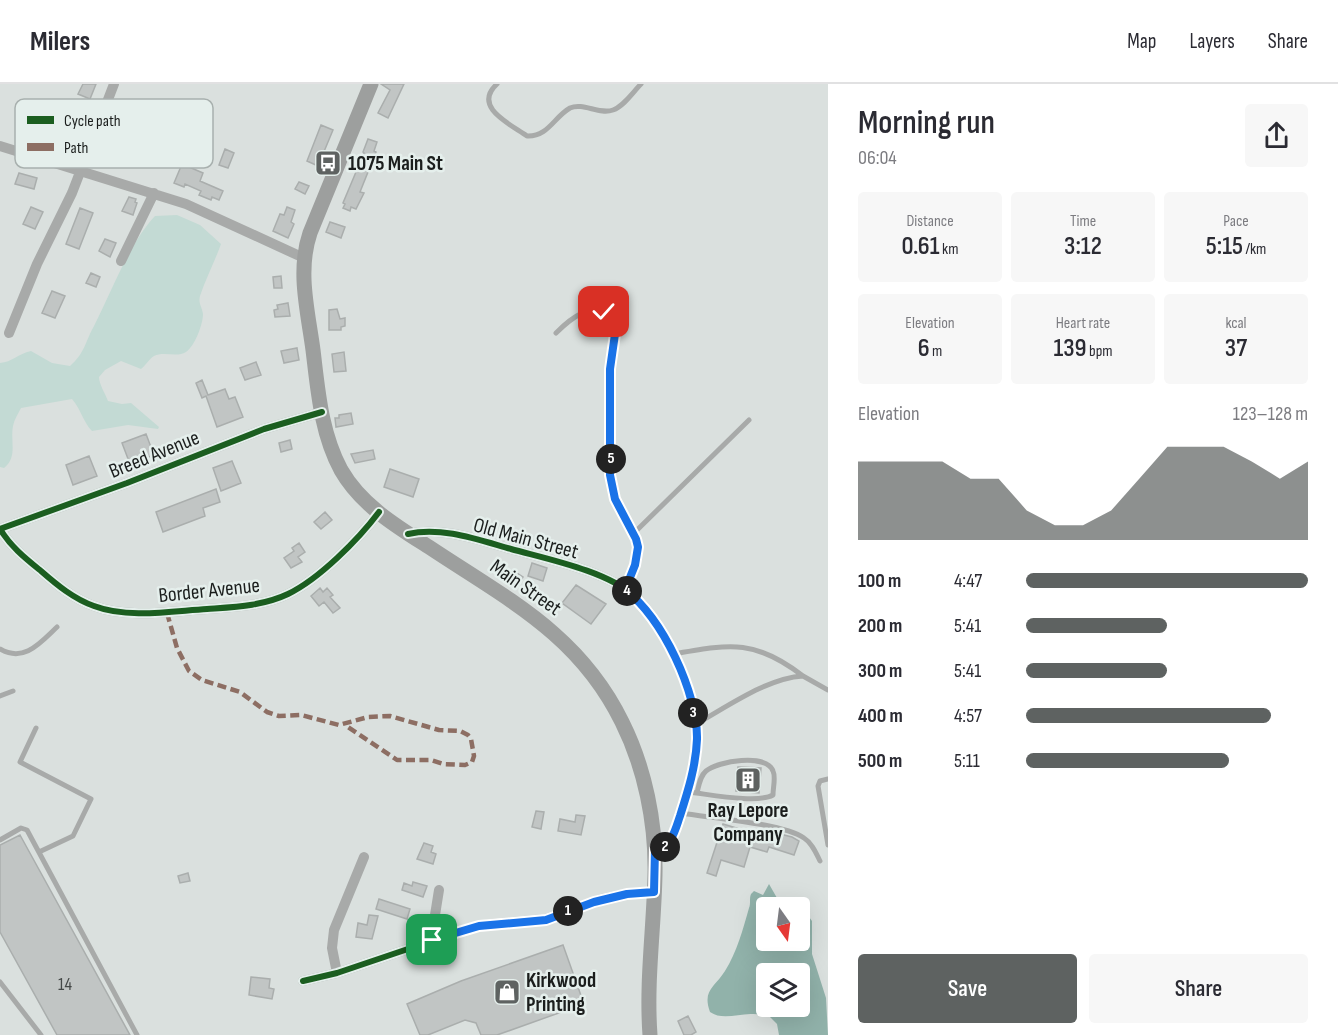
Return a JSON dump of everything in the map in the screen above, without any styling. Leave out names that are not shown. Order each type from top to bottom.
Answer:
[{"type":"main road","name":"Main Street","points":[[371,84],[310,233],[304,258],[304,287],[322,412],[329,441],[341,469],[359,495],[408,534],[546,625],[594,676],[614,706],[633,748],[646,789],[655,850],[649,972],[650,1035]]},
{"type":"street","points":[[108,99],[114,84]]},
{"type":"street","points":[[0,146],[15,151]]},
{"type":"street","points":[[69,168],[154,193],[208,213],[304,258]]},
{"type":"street","points":[[9,333],[37,264],[82,168]]},
{"type":"street","points":[[121,261],[154,193]]},
{"type":"street","name":"Breed Avenue","points":[[0,529],[127,483],[264,429],[322,412]]},
{"type":"street","name":"Border Avenue","points":[[0,529],[12,547],[66,590],[95,607],[117,611],[167,613],[246,605],[274,600],[296,590],[314,577],[351,543],[379,512]]},
{"type":"street","name":"Old Main Street","points":[[408,534],[424,530],[494,544],[586,572],[625,590],[640,603],[674,654],[688,693],[695,724],[693,792],[681,813],[669,843],[655,850]]},
{"type":"street","points":[[337,973],[332,948],[334,930],[364,857]]},
{"type":"street","points":[[432,940],[433,918],[439,890]]},
{"type":"street","points":[[303,981],[337,973],[479,926],[546,920],[594,902],[627,894],[654,892]]},
{"type":"lane","points":[[497,84],[491,89],[489,96],[489,104],[493,112],[527,135],[534,136],[541,134],[570,108],[612,110],[641,84]]},
{"type":"lane","points":[[556,333],[576,315],[597,310],[611,316],[615,334],[610,369],[610,475],[615,499],[638,547],[635,565],[625,590]]},
{"type":"lane","points":[[633,534],[749,420]]},
{"type":"lane","points":[[0,649],[15,655],[27,653],[57,627]]},
{"type":"lane","points":[[674,654],[720,646],[755,649],[781,659],[803,676],[828,690]]},
{"type":"lane","points":[[695,724],[777,682],[803,676]]},
{"type":"lane","points":[[0,696],[13,691]]},
{"type":"lane","points":[[36,728],[20,762],[91,800],[73,836],[39,852]]},
{"type":"lane","points":[[730,762],[764,763],[774,772],[773,795],[769,797],[747,798],[693,792],[706,771],[714,766],[730,762]]},
{"type":"lane","points":[[814,849],[828,846],[818,786],[820,781],[828,779]]},
{"type":"lane","points":[[681,813],[788,831],[807,840],[820,861]]},
{"type":"lane","points":[[0,840],[23,828],[27,830],[137,1035]]},
{"type":"lane","points":[[0,982],[41,1035]]},
{"type":"shaded area","points":[[177,215],[200,225],[221,244],[200,296],[203,318],[195,340],[182,354],[154,356],[141,369],[121,361],[105,370],[99,377],[108,401],[131,403],[159,427],[158,429],[128,425],[92,431],[72,399],[21,408],[13,426],[11,459],[4,468],[0,467],[0,363],[31,351],[52,363],[70,366],[82,352],[121,269],[145,228],[155,216]]},
{"type":"shaded area","points":[[769,884],[776,897],[756,897],[756,951],[810,951],[810,918],[812,921],[812,954],[826,998],[828,1035],[779,1035],[777,1024],[770,1017],[810,1017],[810,963],[756,963],[756,1014],[720,1016],[710,1012],[709,994],[733,956],[750,906],[751,894],[754,891],[763,895]]},
{"type":"building","points":[[83,84],[96,84],[90,99],[78,94]]},
{"type":"building","points":[[381,84],[404,84],[388,118],[378,113],[390,90]]},
{"type":"building","points":[[321,125],[333,130],[318,166],[307,161]]},
{"type":"building","points":[[368,139],[377,142],[374,151],[376,152],[360,192],[364,193],[356,209],[351,207],[350,211],[343,208],[345,204],[343,203]]},
{"type":"building","points":[[225,149],[234,153],[228,168],[219,165]]},
{"type":"building","points":[[180,168],[191,168],[203,173],[200,181],[223,191],[219,200],[212,197],[211,200],[199,195],[201,191],[185,184],[184,187],[174,183]]},
{"type":"building","points":[[19,173],[37,178],[34,189],[15,184]]},
{"type":"building","points":[[299,182],[309,186],[305,194],[295,189]]},
{"type":"building","points":[[129,197],[136,199],[137,203],[133,215],[122,211]]},
{"type":"building","points":[[31,207],[43,212],[35,229],[23,224]]},
{"type":"building","points":[[287,207],[295,210],[291,222],[294,224],[288,238],[273,231],[280,214],[284,215]]},
{"type":"building","points":[[80,208],[93,213],[79,249],[66,244]]},
{"type":"building","points":[[330,222],[345,227],[341,238],[326,232]]},
{"type":"building","points":[[105,239],[116,243],[110,257],[99,251]]},
{"type":"building","points":[[91,273],[100,277],[96,287],[86,283]]},
{"type":"building","points":[[281,276],[282,288],[274,288],[273,277]]},
{"type":"building","points":[[52,291],[65,296],[55,318],[42,313]]},
{"type":"building","points":[[288,303],[290,316],[275,317],[274,310],[278,309],[277,305]]},
{"type":"building","points":[[337,309],[340,319],[345,318],[345,326],[341,327],[341,330],[329,330],[329,310]]},
{"type":"building","points":[[297,348],[299,360],[284,363],[281,351]]},
{"type":"building","points":[[344,352],[346,371],[334,372],[332,354]]},
{"type":"building","points":[[256,362],[261,375],[245,380],[240,368]]},
{"type":"building","points":[[202,380],[208,395],[225,389],[229,399],[235,397],[243,417],[217,427],[206,396],[202,398],[196,383]]},
{"type":"building","points":[[351,413],[353,424],[336,427],[335,418]]},
{"type":"building","points":[[146,434],[154,455],[130,464],[122,443]]},
{"type":"building","points":[[290,440],[292,449],[281,452],[279,443]]},
{"type":"building","points":[[373,450],[375,459],[355,463],[351,454]]},
{"type":"building","points":[[89,456],[97,476],[73,485],[66,465]]},
{"type":"building","points":[[232,461],[241,483],[221,491],[213,468]]},
{"type":"building","points":[[390,469],[419,479],[413,497],[384,487]]},
{"type":"building","points":[[216,489],[220,502],[203,508],[205,516],[163,532],[156,512]]},
{"type":"building","points":[[325,512],[332,520],[321,529],[314,522]]},
{"type":"building","points":[[299,543],[305,552],[298,557],[302,562],[291,568],[284,558],[294,551],[292,548]]},
{"type":"building","points":[[532,563],[547,568],[543,581],[528,576]]},
{"type":"building","points":[[514,571],[523,577],[518,586],[509,580]]},
{"type":"building","points":[[576,585],[606,604],[591,624],[562,603]]},
{"type":"building","points":[[320,588],[323,592],[327,588],[333,595],[330,597],[340,608],[333,613],[324,602],[319,606],[311,596]]},
{"type":"building","name":"Ray Lepore Company","points":[[738,767],[761,768],[759,793],[736,791]]},
{"type":"building","points":[[536,811],[544,812],[541,829],[532,827]]},
{"type":"building","points":[[576,815],[585,816],[581,835],[558,831],[560,819],[575,822]]},
{"type":"building","points":[[723,824],[770,838],[772,832],[799,841],[794,855],[769,847],[767,852],[750,847],[744,867],[721,860],[716,876],[707,873]]},
{"type":"building","points":[[20,835],[130,1035],[57,1035],[0,932],[0,845]]},
{"type":"building","points":[[424,843],[433,846],[431,852],[436,854],[433,864],[417,859]]},
{"type":"building","points":[[188,873],[190,881],[180,883],[178,876]]},
{"type":"building","points":[[413,882],[427,886],[423,897],[402,890],[404,883],[412,886]]},
{"type":"building","points":[[379,899],[410,909],[407,919],[376,909]]},
{"type":"building","points":[[369,915],[378,916],[372,939],[356,937],[358,923],[367,925]]},
{"type":"building","name":"Kirkwood Printing","points":[[563,945],[584,1004],[497,1035],[481,1035],[476,1023],[465,1020],[428,1035],[420,1035],[407,1004],[461,981]]},
{"type":"building","points":[[251,977],[270,979],[269,988],[274,989],[272,999],[249,995]]},
{"type":"building","points":[[688,1016],[696,1032],[684,1035],[678,1021]]},
{"type":"marked path","points":[[167,613],[177,648],[189,671],[202,680],[240,692],[267,712],[279,716],[301,715],[339,725],[368,717],[390,716],[439,730],[460,731],[471,739],[474,756],[472,762],[465,765],[443,764],[431,760],[397,760],[345,725]]},
{"type":"cycle path","points":[[0,529],[127,483],[264,429],[322,412]]},
{"type":"cycle path","points":[[0,529],[24,557],[80,600],[107,610],[150,613],[228,608],[269,601],[288,594],[312,579],[337,558],[379,512]]},
{"type":"cycle path","points":[[408,534],[434,532],[460,535],[576,567],[622,587],[646,609],[677,660],[691,699],[697,736],[693,774],[675,830],[670,840],[655,850]]},
{"type":"cycle path","points":[[303,981],[337,973],[467,929],[491,924],[546,919],[602,899],[631,893],[654,892]]},
{"type":"place","name":"1075 Main St","points":[[328,163]]},
{"type":"place","name":"Ray Lepore Company","points":[[748,780]]},
{"type":"place","name":"Kirkwood Printing","points":[[507,992]]},
{"type":"route","points":[[432,940],[479,926],[546,920],[594,902],[627,894],[654,892],[655,850],[669,843],[687,798],[697,740],[688,693],[668,642],[640,603],[625,590],[635,565],[638,547],[615,499],[610,475],[610,369],[615,334],[611,316],[604,312]]}]
